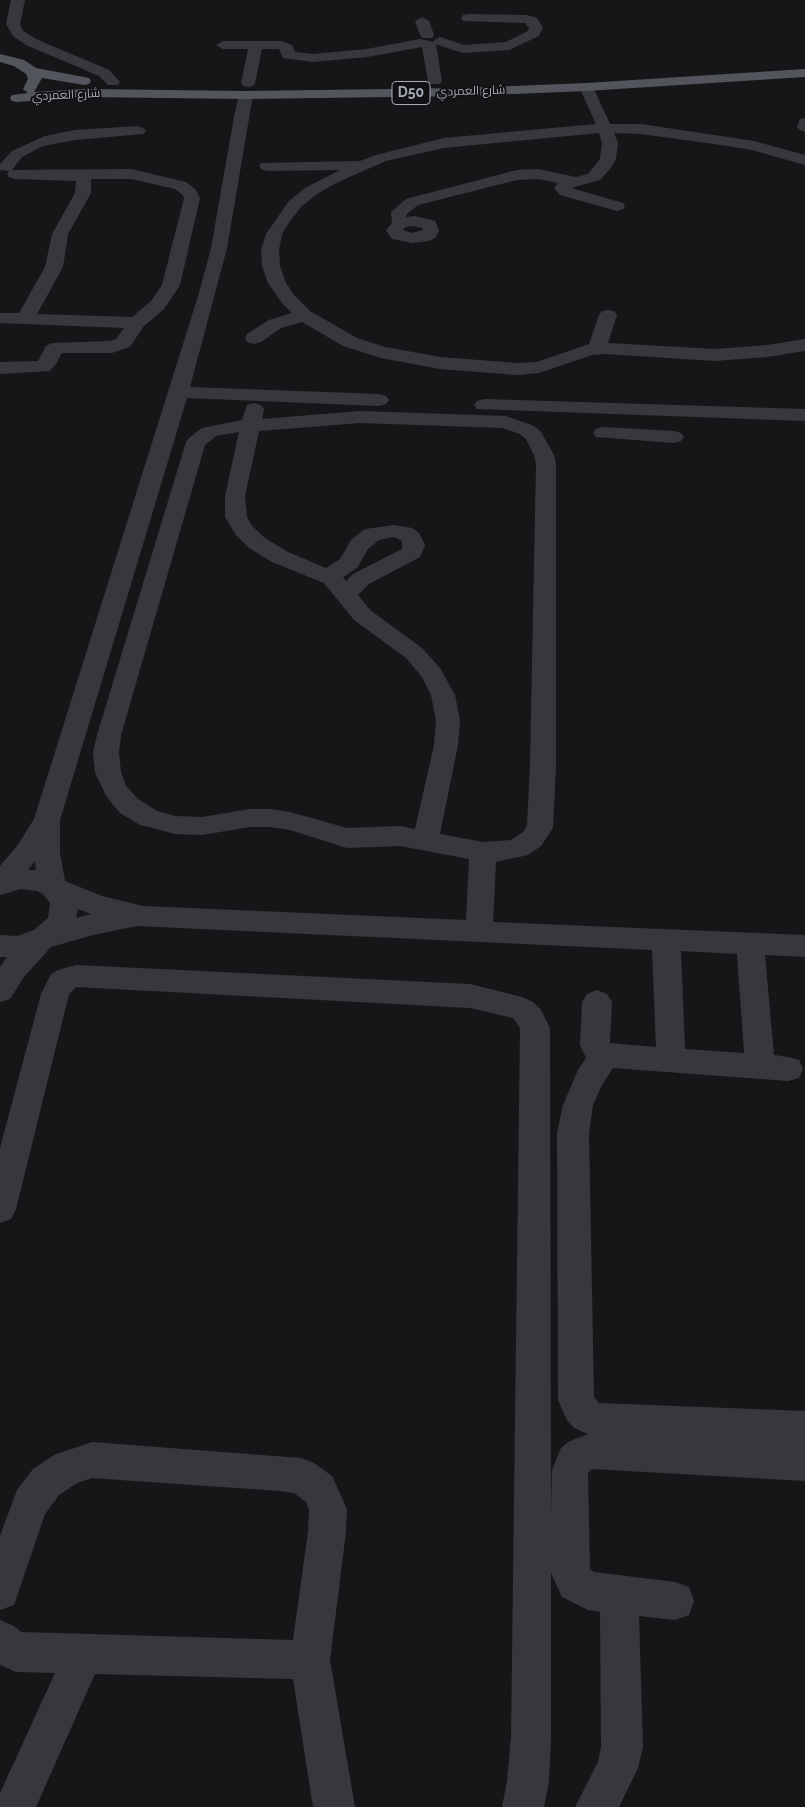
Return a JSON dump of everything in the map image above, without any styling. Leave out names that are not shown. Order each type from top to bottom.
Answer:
[{"type":"main road","name":"شارع العمردي","points":[[3,57],[19,63],[32,72],[70,79],[247,89],[455,92],[586,87],[805,73]]},
{"type":"main road","name":"شارع العمردي","points":[[17,98],[85,93],[562,77],[805,62]]},
{"type":"main road","points":[[0,105],[17,98],[33,85],[35,79],[32,72]]},
{"type":"street","points":[[18,0],[13,24],[18,33],[30,42],[104,73],[114,82]]},
{"type":"street","points":[[461,24],[468,0]]},
{"type":"street","points":[[223,46],[284,46],[288,49],[289,56],[313,58],[367,53],[430,40],[461,24],[526,19],[532,21],[536,28],[534,33],[509,46],[476,50],[463,49],[430,40]]},
{"type":"street","points":[[422,21],[430,40],[435,81]]},
{"type":"street","points":[[0,885],[26,853],[47,820],[179,392],[219,248],[241,117],[256,45]]},
{"type":"street","points":[[400,223],[398,218],[400,212],[412,202],[517,175],[538,174],[568,181],[589,180],[604,166],[610,151],[605,128],[586,87]]},
{"type":"street","points":[[805,122],[805,127]]},
{"type":"street","points":[[805,160],[754,146],[641,129],[605,128],[444,143],[401,152],[363,165],[330,180],[295,204],[274,234],[270,250],[277,283],[288,299],[304,315],[325,329],[350,342],[381,352],[440,363],[517,369],[539,367],[597,348],[716,355],[767,351],[805,345]]},
{"type":"street","points":[[5,171],[17,154],[38,142],[75,135],[138,131]]},
{"type":"street","points":[[267,166],[363,165]]},
{"type":"street","points":[[0,368],[43,367],[47,364],[53,350],[62,346],[118,346],[123,343],[136,323],[158,305],[171,286],[192,198],[190,193],[180,185],[140,175],[113,173],[82,175],[5,171]]},
{"type":"street","points":[[25,319],[54,267],[60,234],[83,193],[84,181],[82,175]]},
{"type":"street","points":[[568,181],[562,188],[566,192],[618,206]]},
{"type":"street","points":[[254,338],[275,324],[304,315]]},
{"type":"street","points":[[597,348],[608,315]]},
{"type":"street","points":[[0,318],[136,323]]},
{"type":"street","points":[[179,392],[668,412],[805,415]]},
{"type":"street","points":[[258,396],[235,496],[236,517],[244,530],[257,543],[291,562],[327,574],[336,582],[362,615],[414,653],[432,673],[443,695],[448,720],[446,745],[426,840]]},
{"type":"street","points":[[603,433],[676,445],[668,412]]},
{"type":"street","points":[[372,416],[499,421],[518,425],[528,430],[540,445],[546,464],[543,765],[540,828],[532,839],[519,848],[502,852],[483,852],[426,840],[389,836],[347,838],[290,820],[270,818],[250,818],[202,826],[175,825],[149,818],[129,806],[115,790],[108,772],[106,753],[109,735],[196,442],[218,428],[251,425],[372,416]]},
{"type":"street","points":[[327,574],[349,564],[359,545],[373,534],[382,531],[394,531],[411,538],[414,545],[412,552],[361,579],[345,595]]},
{"type":"street","points":[[0,992],[14,969],[42,939],[54,931],[61,922],[64,912],[64,903],[60,894],[52,886],[47,853],[47,820]]},
{"type":"street","points":[[479,932],[483,852]]},
{"type":"street","points":[[0,885],[15,880],[32,879],[96,905],[143,917]]},
{"type":"street","points":[[0,946],[18,947],[93,924],[143,917],[805,946]]},
{"type":"street","points":[[666,940],[671,1060]]},
{"type":"street","points":[[597,1002],[595,1045],[597,1050],[604,1055],[774,1068],[750,943]]},
{"type":"street","points":[[0,1209],[55,994],[61,982],[68,978],[76,976],[470,996],[512,1005],[523,1010],[531,1018],[535,1028],[530,1737],[528,1781],[523,1807]]},
{"type":"street","points":[[604,1055],[578,1105],[573,1133],[576,1391],[580,1408],[587,1416],[596,1420],[805,1429]]},
{"type":"street","points":[[675,1601],[588,1591],[576,1583],[570,1570],[570,1470],[574,1461],[581,1455],[591,1451],[805,1463]]},
{"type":"street","points":[[0,1590],[30,1504],[46,1482],[67,1468],[92,1460],[100,1460],[301,1476],[319,1489],[328,1509],[327,1532],[310,1660],[334,1807]]},
{"type":"street","points":[[596,1807],[617,1768],[622,1748],[619,1595]]},
{"type":"street","points":[[0,1640],[16,1652],[310,1660]]},
{"type":"street","points":[[15,1807],[84,1654]]}]
